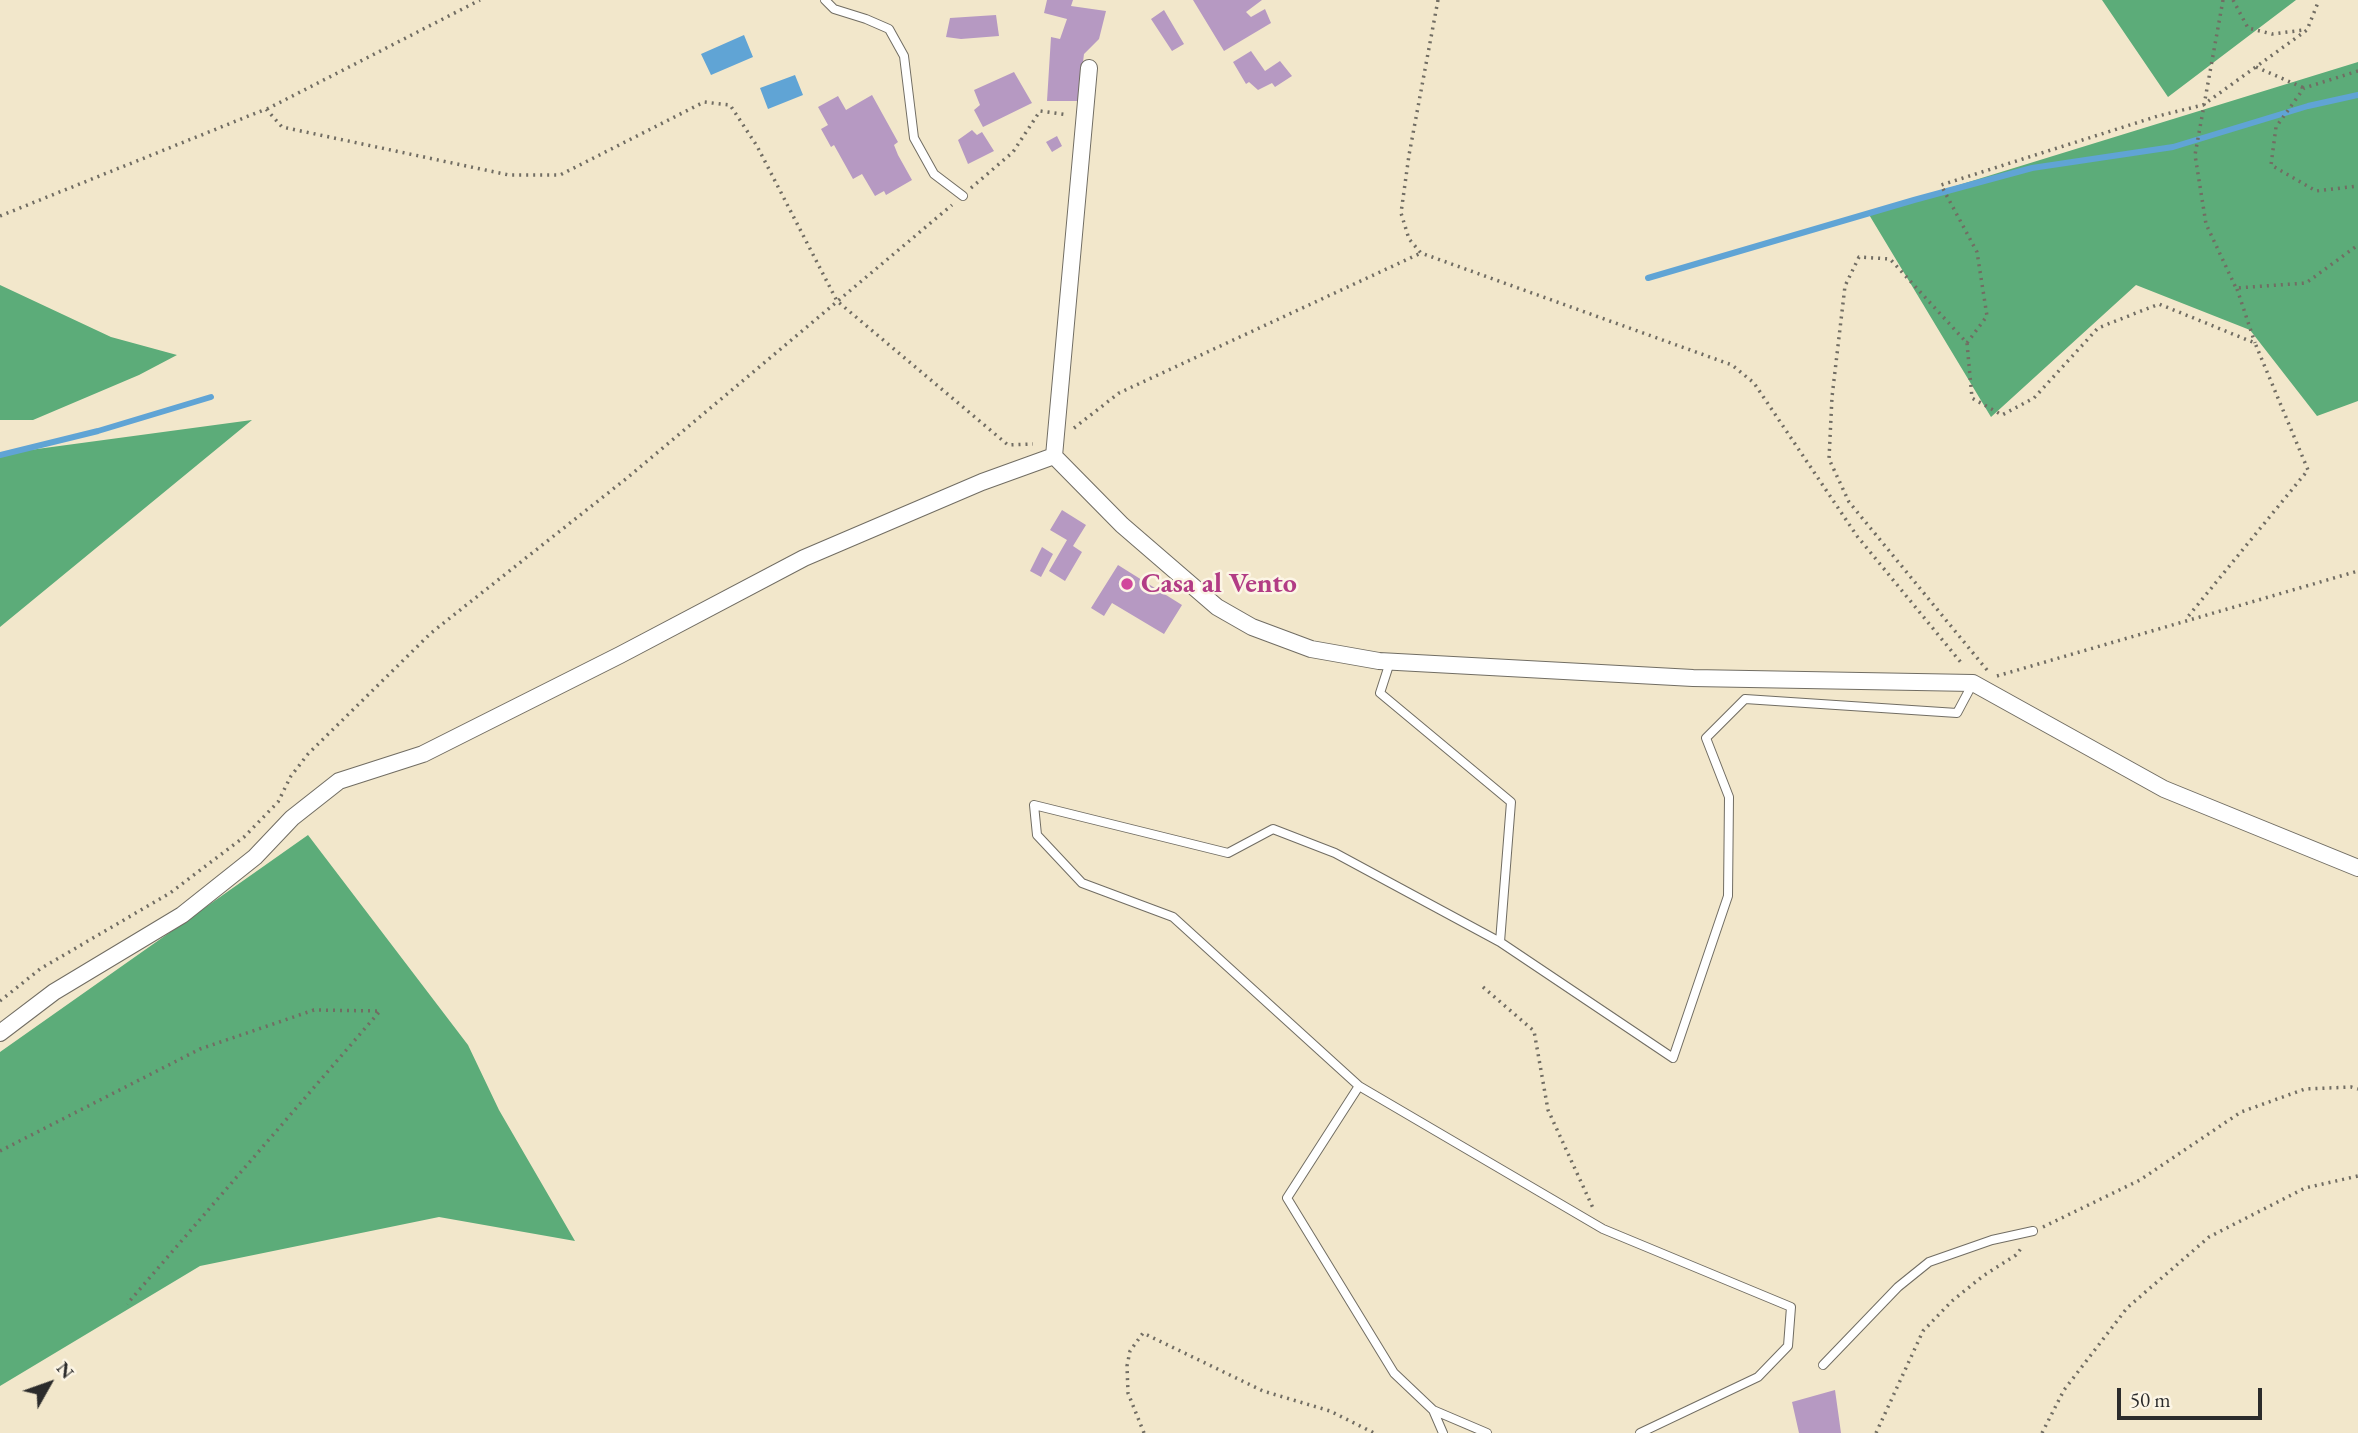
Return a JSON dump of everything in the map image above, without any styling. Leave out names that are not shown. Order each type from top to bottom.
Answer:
[{"type":"street","points":[[1089,68],[1054,449],[1122,525],[1217,607],[1252,627],[1311,649],[1390,661],[1693,678],[1973,683],[2164,789],[2358,868]]},
{"type":"street","points":[[0,1033],[54,992],[182,915],[256,857],[292,818],[339,781],[423,754],[804,558],[1054,449]]},
{"type":"lane","points":[[825,0],[834,9],[888,29],[904,56],[914,138],[934,174],[963,195]]},
{"type":"lane","points":[[1390,661],[1380,693],[1511,802],[1500,943]]},
{"type":"lane","points":[[1640,1433],[1758,1377],[1788,1346],[1791,1307],[1603,1228],[1359,1086],[1173,916],[1082,883],[1037,835],[1034,805],[1228,853],[1273,830],[1335,853],[1500,943],[1673,1058],[1728,896],[1729,797],[1706,738],[1745,699],[1957,713],[1973,683]]},
{"type":"lane","points":[[1359,1086],[1287,1198],[1394,1373],[1433,1410],[1487,1433]]},
{"type":"lane","points":[[1823,1365],[1898,1287],[1929,1262],[1992,1240],[2033,1231]]},
{"type":"lane","points":[[1433,1410],[1443,1433]]},
{"type":"path","points":[[0,216],[266,109],[480,0]]},
{"type":"path","points":[[1438,0],[1401,213],[1409,239],[1421,253],[1732,365],[1754,383],[1857,536],[1967,669],[1973,683]]},
{"type":"path","points":[[2185,620],[2308,470],[2255,343],[2236,288],[2206,224],[2195,155],[2223,0]]},
{"type":"path","points":[[2233,0],[2248,28],[2272,34],[2307,30]]},
{"type":"path","points":[[1967,343],[1987,316],[1977,252],[1941,185],[2158,116],[2203,105],[2307,30],[2319,0]]},
{"type":"path","points":[[2256,68],[2304,88]]},
{"type":"path","points":[[2358,71],[2304,88],[2276,127],[2271,165],[2316,191],[2358,186]]},
{"type":"path","points":[[266,109],[282,127],[509,175],[560,176],[704,102],[730,105],[757,146],[837,301],[1008,445],[1054,449],[1119,393],[1421,253]]},
{"type":"path","points":[[0,1001],[40,969],[170,892],[244,837],[278,802],[291,776],[308,754],[431,634],[627,478],[963,195],[1013,152],[1040,111],[1084,118]]},
{"type":"path","points":[[2236,288],[2306,283],[2358,245]]},
{"type":"path","points":[[2255,343],[2159,304],[2098,328],[2034,398],[2002,415],[1972,398],[1967,343],[1890,259],[1859,257],[1844,286],[1832,397],[1829,459],[1849,502],[1993,677],[2358,571]]},
{"type":"path","points":[[1483,987],[1534,1031],[1548,1110],[1603,1228]]},
{"type":"path","points":[[0,1151],[200,1049],[314,1010],[380,1011],[127,1304]]},
{"type":"path","points":[[1877,1433],[1923,1331],[1952,1301],[1983,1276],[2017,1255],[2033,1231],[2140,1180],[2241,1112],[2305,1089],[2358,1089]]},
{"type":"path","points":[[2042,1433],[2064,1390],[2127,1308],[2208,1237],[2305,1188],[2358,1176]]},
{"type":"path","points":[[1144,1433],[1128,1393],[1127,1366],[1130,1352],[1143,1333],[1263,1391],[1330,1411],[1374,1433]]},
{"type":"green space","points":[[2102,0],[2296,0],[2168,97]]},
{"type":"green space","points":[[2358,62],[2358,401],[2317,416],[2250,330],[2136,285],[1991,417],[1868,213]]},
{"type":"green space","points":[[0,285],[111,337],[177,355],[139,375],[33,420],[0,420]]},
{"type":"green space","points":[[252,420],[0,627],[0,454]]},
{"type":"green space","points":[[308,835],[468,1045],[499,1110],[575,1241],[439,1217],[200,1266],[0,1386],[0,1052]]},
{"type":"water","points":[[744,35],[753,57],[711,75],[701,54]]},
{"type":"water","points":[[795,75],[803,95],[768,109],[760,88]]},
{"type":"building","points":[[1047,0],[1073,0],[1071,6],[1106,11],[1099,39],[1084,54],[1078,101],[1047,101],[1051,37],[1060,39],[1067,19],[1044,13]]},
{"type":"building","points":[[1193,0],[1262,0],[1246,12],[1251,17],[1265,9],[1271,23],[1224,51]]},
{"type":"building","points":[[1164,10],[1184,44],[1172,51],[1151,19]]},
{"type":"building","points":[[996,15],[999,36],[961,39],[946,37],[950,18]]},
{"type":"building","points":[[1251,51],[1265,71],[1280,61],[1292,76],[1275,87],[1272,83],[1258,90],[1249,82],[1246,84],[1233,62]]},
{"type":"building","points":[[1014,72],[1032,103],[983,127],[974,110],[980,105],[974,90]]},
{"type":"building","points":[[872,95],[898,142],[894,145],[912,180],[886,195],[884,191],[875,196],[862,174],[853,179],[834,145],[831,147],[821,129],[828,125],[818,107],[838,96],[846,110]]},
{"type":"building","points":[[972,130],[977,135],[982,132],[994,151],[968,164],[958,140]]},
{"type":"building","points":[[1057,136],[1062,146],[1052,152],[1046,142]]},
{"type":"building","points":[[1062,510],[1086,525],[1073,546],[1082,552],[1065,581],[1049,571],[1067,540],[1050,530]]},
{"type":"building","points":[[1042,547],[1053,554],[1041,577],[1030,571]]},
{"type":"building","name":"Casa al Vento","points":[[1118,565],[1182,605],[1164,634],[1112,603],[1104,616],[1091,608]]},
{"type":"building","points":[[1835,1390],[1841,1433],[1799,1433],[1792,1402]]},
{"type":"waterway","points":[[1648,278],[2032,168],[2173,147],[2308,106],[2358,95]]},
{"type":"waterway","points":[[0,455],[98,431],[211,397]]},
{"type":"place","name":"Casa al Vento","points":[[1127,584]]}]
